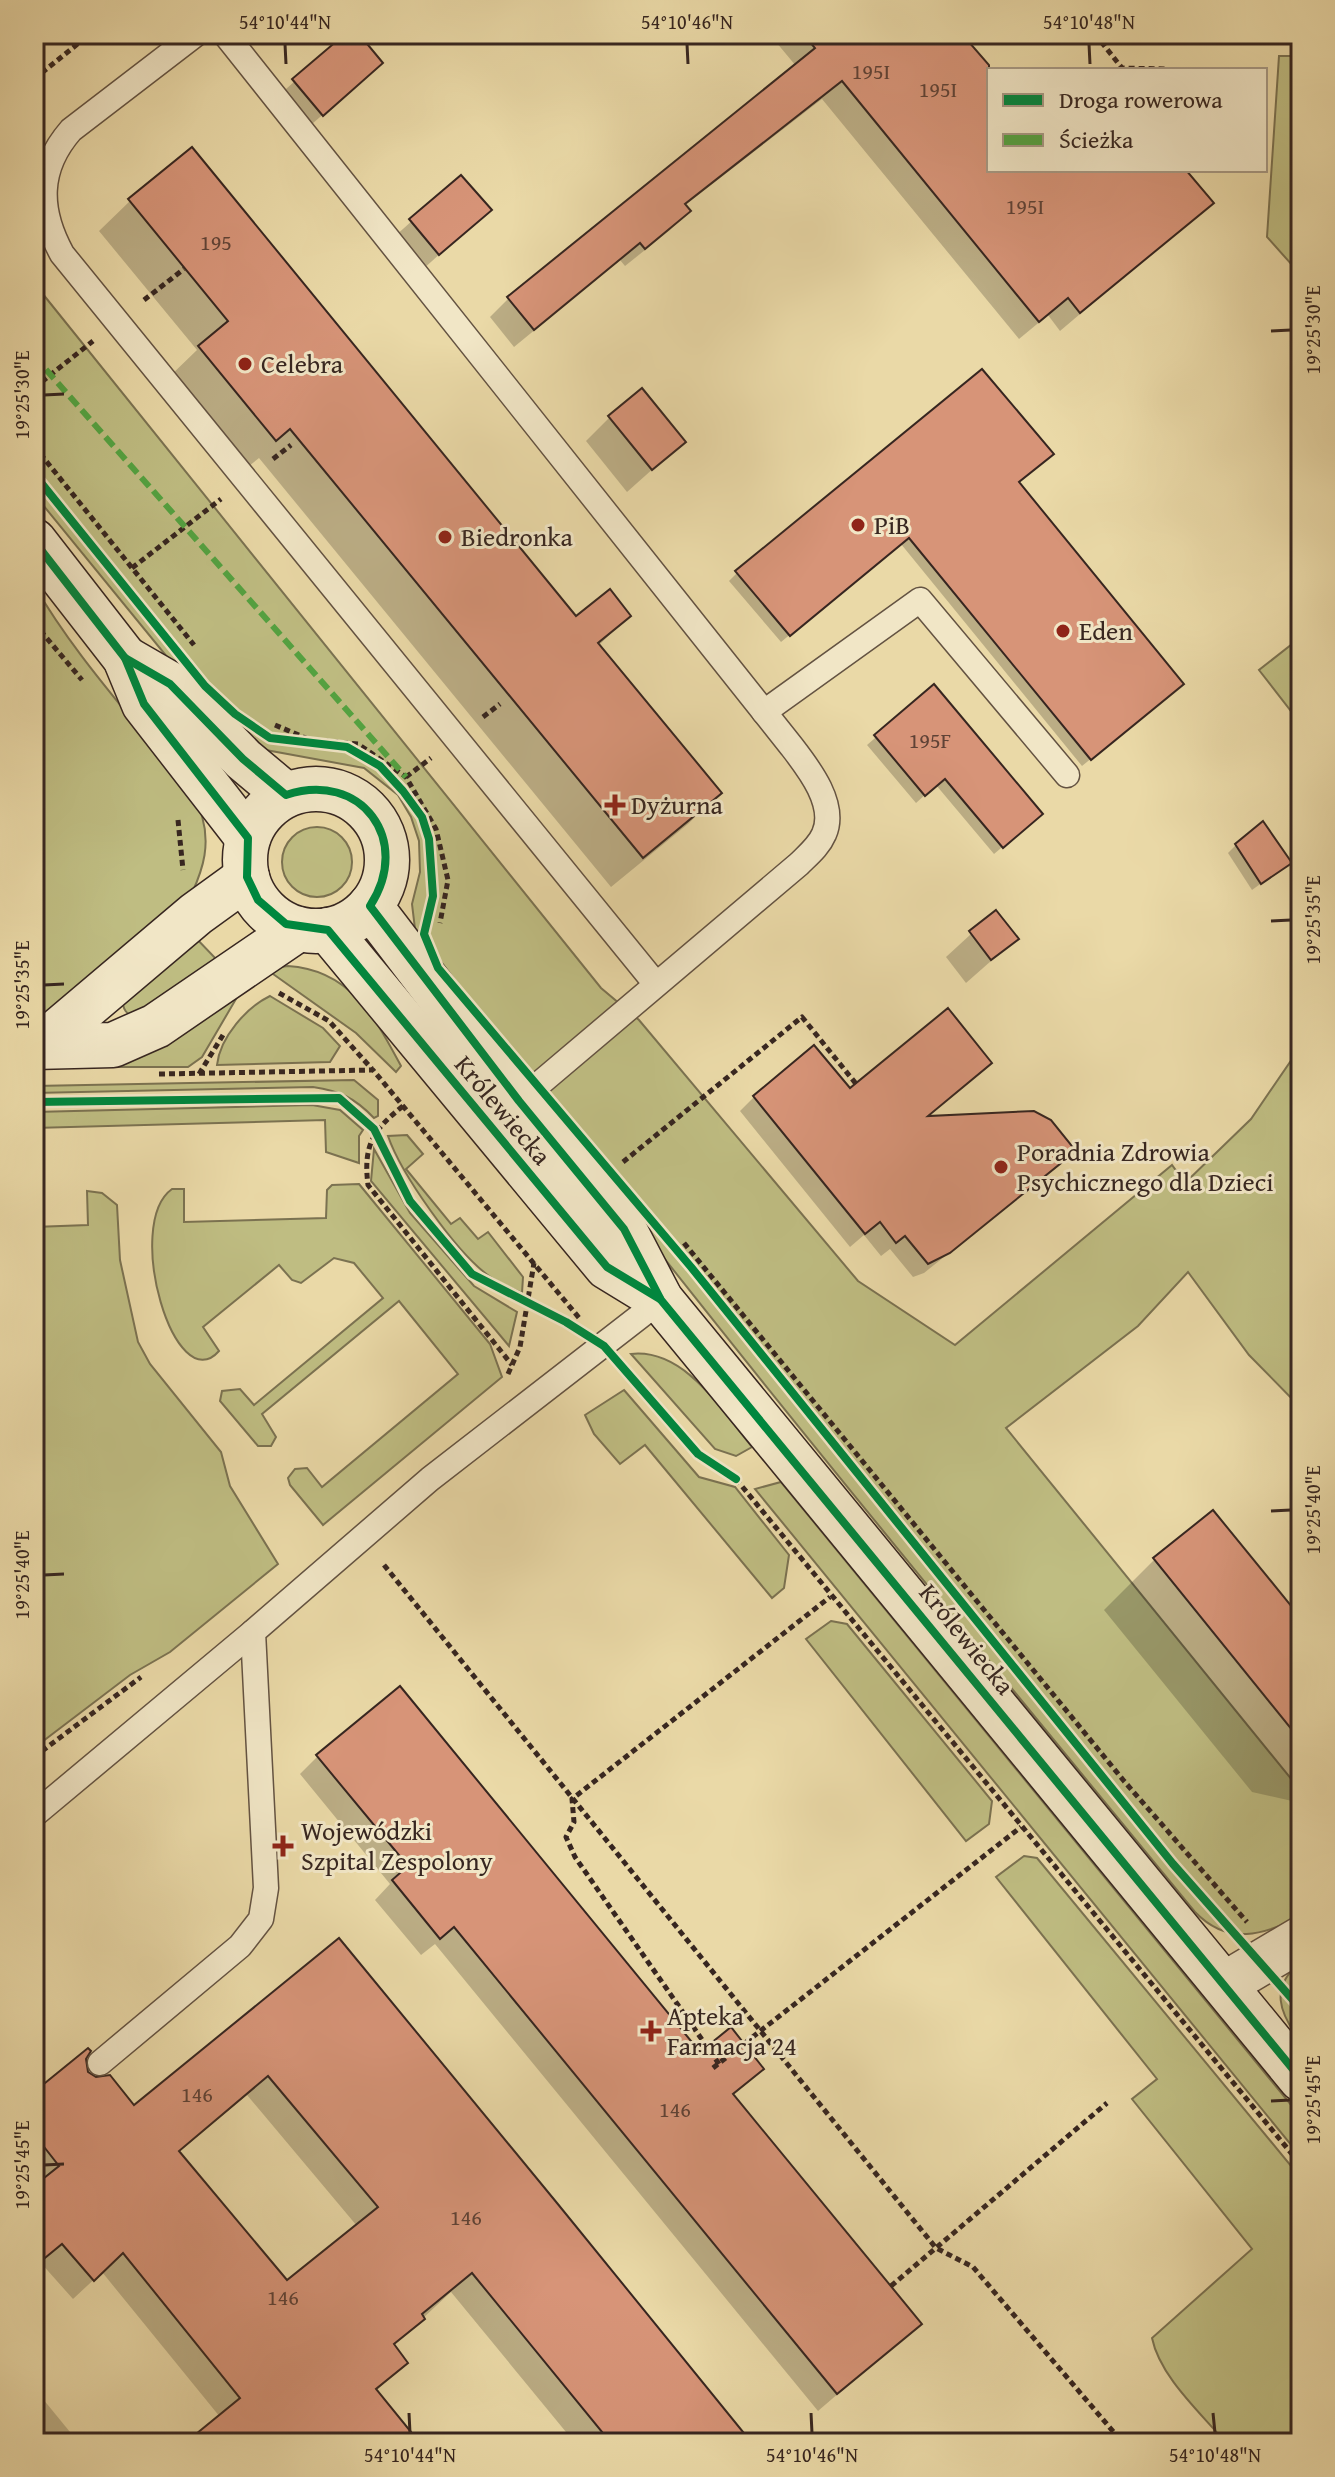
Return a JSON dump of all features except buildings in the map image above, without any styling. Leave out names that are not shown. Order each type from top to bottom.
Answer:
[{"type":"main road","points":[[34,541],[125,658],[144,704],[248,858],[266,910],[313,929]]},
{"type":"main road","points":[[125,658],[170,684],[243,759],[286,795]]},
{"type":"main road","points":[[311,789],[337,792],[353,799],[378,824],[387,857],[380,892],[370,906],[344,925],[313,929],[241,965],[156,1026],[113,1045],[37,1046],[196,914],[248,858],[257,821],[286,795],[311,789]]},
{"type":"main road","name":"Królewiecka","points":[[370,906],[519,1101],[624,1229],[661,1300],[1301,2079]]},
{"type":"main road","name":"Królewiecka","points":[[313,929],[607,1267],[661,1300]]},
{"type":"main road","points":[[1225,1984],[1288,1946]]},
{"type":"lane","points":[[196,34],[65,137],[45,175],[44,209],[62,254],[655,983]]},
{"type":"lane","points":[[225,34],[809,769],[826,807],[825,832],[799,864],[519,1101]]},
{"type":"lane","points":[[764,712],[920,600],[1067,775]]},
{"type":"lane","points":[[34,1815],[442,1470],[661,1300]]},
{"type":"lane","points":[[100,2063],[219,1965],[240,1946],[261,1919],[266,1888],[253,1632]]},
{"type":"path","points":[[34,79],[90,34]]},
{"type":"path","points":[[1095,34],[1122,68]]},
{"type":"path","points":[[132,568],[291,445]]},
{"type":"path","points":[[34,446],[201,652]]},
{"type":"path","points":[[34,623],[85,684]]},
{"type":"path","points":[[266,718],[308,739],[358,744],[406,777],[436,829],[448,880],[438,931]]},
{"type":"path","points":[[282,740],[347,747],[380,766],[422,817],[433,864]]},
{"type":"path","points":[[406,777],[422,765]]},
{"type":"path","points":[[177,808],[185,894],[196,914]]},
{"type":"path","points":[[241,965],[254,979],[329,1021],[604,1346]]},
{"type":"path","points":[[610,1154],[619,1165],[802,1017],[857,1085]]},
{"type":"path","points":[[154,1075],[373,1070]]},
{"type":"path","points":[[403,1106],[374,1129],[365,1166],[368,1185],[512,1365]]},
{"type":"path","points":[[374,1129],[381,1144]]},
{"type":"path","points":[[676,1241],[831,1441]]},
{"type":"path","points":[[676,1241],[1208,1881],[1288,1946]]},
{"type":"path","points":[[517,1299],[541,1311]]},
{"type":"path","points":[[566,1322],[604,1346]]},
{"type":"path","points":[[736,1479],[830,1597],[1301,2165]]},
{"type":"path","points":[[362,1538],[936,2248],[973,2267],[1123,2443]]},
{"type":"path","points":[[572,1799],[830,1597]]},
{"type":"path","points":[[572,1799],[574,1822],[566,1837],[575,1857],[716,2066],[1021,1827]]},
{"type":"path","points":[[891,2286],[1107,2103]]},
{"type":"path","points":[[1293,2443],[1301,2428]]},
{"type":"shaded area","points":[[1279,56],[1301,56],[1301,275],[1267,237]]},
{"type":"shaded area","points":[[34,283],[601,988],[639,1020],[858,1281],[955,1345],[1172,1165],[1185,1183],[1251,1119],[1301,1046],[1301,1408],[1249,1355],[1188,1272],[1138,1326],[1006,1428],[1301,1791],[1301,1917],[1246,1934],[1221,1930],[1195,1912],[703,1307],[416,937],[412,904],[420,872],[419,841],[411,817],[398,795],[364,768],[255,748],[181,674],[34,494]]},
{"type":"shaded area","points":[[34,585],[82,656],[191,790],[202,816],[206,846],[203,865],[192,893],[50,1011],[34,1018]]},
{"type":"shaded area","points":[[1301,637],[1301,724],[1259,670]]},
{"type":"shaded area","points":[[310,827],[324,827],[346,842],[352,862],[350,875],[342,887],[324,897],[310,897],[288,882],[282,869],[282,855],[297,833]]},
{"type":"shaded area","points":[[193,935],[220,963],[140,1020],[128,1014],[122,995]]},
{"type":"shaded area","points":[[288,966],[310,969],[345,987],[381,1031],[401,1066],[396,1072],[356,1033],[266,969]]},
{"type":"shaded area","points":[[232,988],[236,999],[202,1057],[188,1067],[102,1067]]},
{"type":"shaded area","points":[[270,996],[323,1028],[340,1046],[330,1062],[217,1065],[223,1044],[236,1024],[252,1007]]},
{"type":"shaded area","points":[[354,1080],[378,1100],[378,1116],[374,1118],[346,1096],[313,1087],[34,1093],[34,1086]]},
{"type":"shaded area","points":[[312,1105],[340,1110],[363,1130],[359,1136],[359,1163],[326,1152],[325,1120],[34,1128],[34,1112]]},
{"type":"shaded area","points":[[407,1135],[423,1154],[406,1169],[451,1224],[460,1218],[478,1239],[488,1232],[523,1277],[522,1293],[493,1279],[476,1265],[431,1211],[405,1171],[388,1136]]},
{"type":"shaded area","points":[[374,1149],[410,1213],[474,1286],[517,1312],[509,1346],[371,1181]]},
{"type":"shaded area","points":[[359,1184],[490,1344],[502,1377],[323,1525],[290,1485],[288,1478],[295,1469],[307,1468],[322,1487],[458,1374],[399,1301],[262,1414],[276,1437],[271,1446],[258,1446],[220,1401],[222,1391],[240,1389],[254,1405],[383,1298],[354,1263],[334,1258],[301,1283],[292,1280],[279,1265],[203,1327],[219,1351],[202,1360],[186,1352],[172,1331],[161,1302],[154,1269],[152,1236],[158,1208],[172,1189],[184,1189],[184,1222],[326,1218],[327,1190],[332,1185]]},
{"type":"shaded area","points":[[87,1191],[102,1193],[117,1205],[120,1260],[138,1342],[150,1364],[221,1452],[230,1486],[278,1564],[170,1652],[130,1675],[34,1748],[34,1227],[88,1225]]},
{"type":"shaded area","points":[[631,1354],[650,1355],[685,1371],[715,1400],[752,1447],[736,1456],[715,1449]]},
{"type":"shaded area","points":[[624,1390],[699,1477],[735,1487],[789,1555],[784,1588],[772,1598],[645,1445],[620,1464],[594,1434],[585,1415]]},
{"type":"shaded area","points":[[781,1482],[1301,2117],[1301,2157],[755,1489]]},
{"type":"shaded area","points":[[831,1621],[847,1624],[992,1801],[989,1824],[966,1841],[806,1639]]},
{"type":"shaded area","points":[[1024,1856],[1037,1858],[1301,2178],[1301,2417],[1287,2443],[1226,2443],[1172,2380],[1156,2352],[1152,2338],[1252,2249],[1132,2099],[1157,2079],[996,1877]]},
{"type":"shaded area","points":[[1301,1962],[1301,2042],[1283,2011],[1281,1991],[1284,1981]]},
{"type":"marked path","points":[[34,356],[406,777]]},
{"type":"cycle path","points":[[34,474],[205,686],[235,714],[270,738],[347,747],[380,766],[403,791],[422,817],[429,839],[433,896],[424,934],[438,968],[691,1267],[1173,1864],[1301,2009]]},
{"type":"cycle path","points":[[34,541],[125,658],[144,704],[248,838],[247,877],[258,900],[286,924],[328,930],[607,1267],[660,1299]]},
{"type":"cycle path","points":[[125,658],[170,684],[243,759],[286,795],[313,790],[337,793],[357,802],[372,816],[382,835],[386,857],[382,881],[370,906],[519,1101],[624,1229],[661,1300],[1301,2079]]},
{"type":"cycle path","points":[[34,1102],[339,1098],[374,1129],[410,1201],[472,1274],[566,1322],[604,1346],[698,1454],[736,1479]]},
{"type":"place","name":"Celebra","points":[[245,364]]},
{"type":"place","name":"PiB","points":[[858,525]]},
{"type":"place","name":"Biedronka","points":[[445,537]]},
{"type":"place","name":"Eden","points":[[1063,631]]},
{"type":"place","name":"Dyżurna","points":[[615,805]]},
{"type":"place","name":"Poradnia Zdrowia Psychicznego dla Dzieci","points":[[1001,1167]]},
{"type":"place","name":"Wojewódzki Szpital Zespolony","points":[[283,1846]]},
{"type":"place","name":"Apteka Farmacja 24","points":[[651,2031]]}]
